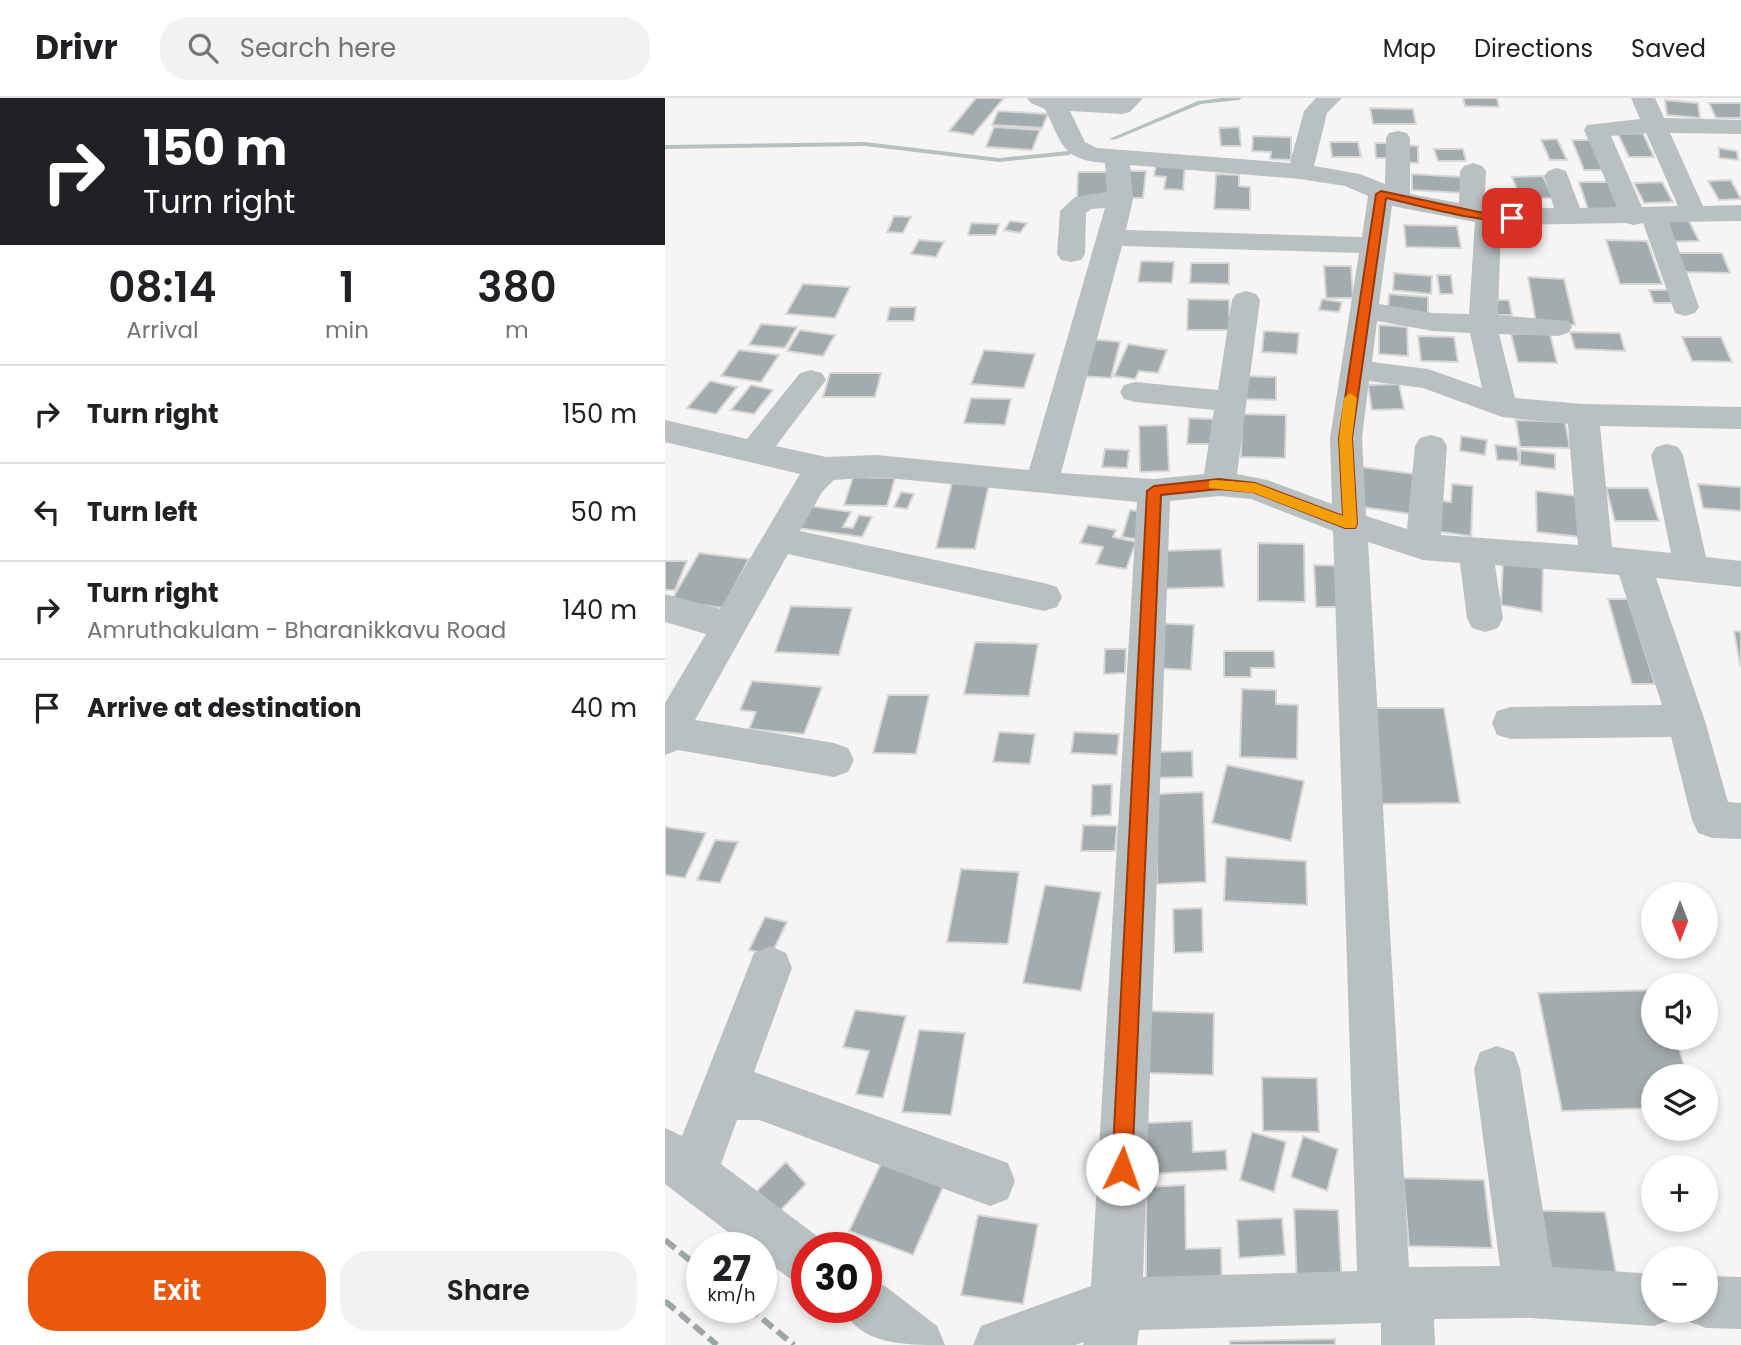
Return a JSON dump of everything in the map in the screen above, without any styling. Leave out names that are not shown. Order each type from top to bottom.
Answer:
[{"type":"street","points":[[1047,102],[1122,107],[1131,98]]},
{"type":"street","points":[[1300,171],[1316,111],[1330,98]]},
{"type":"street","points":[[1643,98],[1694,214]]},
{"type":"street","points":[[1047,102],[1075,147],[1092,155],[1300,171],[1351,179],[1389,196],[1480,215],[1643,216],[1741,213]]},
{"type":"street","points":[[1685,307],[1643,216],[1596,130],[1653,125],[1741,127]]},
{"type":"street","points":[[1398,138],[1389,196],[1375,245],[1363,310],[1346,438],[1395,1295],[1408,1345]]},
{"type":"street","points":[[1042,484],[1120,199],[1117,156]]},
{"type":"street","points":[[1473,171],[1480,215],[1483,326],[1502,407]]},
{"type":"street","points":[[1557,176],[1570,216]]},
{"type":"street","points":[[1071,254],[1073,211],[1084,202],[1120,199]]},
{"type":"street","points":[[1111,238],[1375,245]]},
{"type":"street","points":[[1219,484],[1229,401],[1246,300]]},
{"type":"street","points":[[1363,310],[1433,322],[1557,327]]},
{"type":"street","points":[[1354,369],[1428,379],[1502,407],[1583,415],[1741,418]]},
{"type":"street","points":[[756,450],[811,380]]},
{"type":"street","points":[[1135,392],[1229,401]]},
{"type":"street","points":[[1583,415],[1596,559]]},
{"type":"street","points":[[665,431],[756,450],[826,469],[877,466],[1042,484],[1154,491],[1219,484],[1255,488],[1350,524],[1423,547],[1691,567],[1741,574]]},
{"type":"street","points":[[1423,547],[1431,446]]},
{"type":"street","points":[[1667,454],[1691,567]]},
{"type":"street","points":[[826,469],[810,484],[666,735],[834,760]]},
{"type":"street","points":[[1113,1325],[1154,491]]},
{"type":"street","points":[[778,539],[1044,597]]},
{"type":"street","points":[[1476,551],[1485,618]]},
{"type":"street","points":[[1633,563],[1686,721],[1712,820],[1741,821]]},
{"type":"street","points":[[665,608],[728,626]]},
{"type":"street","points":[[1511,723],[1686,721]]},
{"type":"street","points":[[770,968],[722,1097],[679,1162],[791,1247]]},
{"type":"street","points":[[1497,1069],[1530,1292]]},
{"type":"street","points":[[722,1097],[758,1096],[990,1181]]},
{"type":"street","points":[[1000,1345],[1113,1325],[1395,1295],[1530,1292],[1641,1299]]},
{"type":"street","points":[[1718,1303],[1741,1304]]},
{"type":"street","points":[[882,1317],[918,1345]]},
{"type":"building","points":[[976,98],[1004,98],[973,135],[949,131]]},
{"type":"building","points":[[1463,98],[1497,98],[1499,107],[1465,106]]},
{"type":"building","points":[[1665,100],[1698,103],[1700,118],[1667,115]]},
{"type":"building","points":[[1709,103],[1741,103],[1741,118],[1716,118]]},
{"type":"building","points":[[1370,108],[1413,109],[1416,124],[1373,124]]},
{"type":"building","points":[[998,111],[1048,114],[1042,128],[992,125]]},
{"type":"building","points":[[994,127],[1040,130],[1032,150],[986,147]]},
{"type":"building","points":[[1239,127],[1241,146],[1221,146],[1219,128]]},
{"type":"building","points":[[1643,133],[1654,157],[1629,157],[1618,134]]},
{"type":"building","points":[[1253,136],[1291,137],[1291,160],[1270,159],[1271,152],[1252,151]]},
{"type":"building","points":[[1557,139],[1567,160],[1550,160],[1541,140]]},
{"type":"building","points":[[1572,140],[1598,140],[1611,170],[1584,170]]},
{"type":"building","points":[[1330,142],[1358,142],[1361,157],[1332,157]]},
{"type":"building","points":[[1375,143],[1391,143],[1393,158],[1376,158]]},
{"type":"building","points":[[1401,145],[1418,146],[1418,163],[1401,162]]},
{"type":"building","points":[[1719,148],[1737,151],[1738,160],[1719,158]]},
{"type":"building","points":[[1434,149],[1463,149],[1466,161],[1438,161]]},
{"type":"building","points":[[1156,164],[1185,164],[1183,190],[1164,189],[1166,177],[1154,176]]},
{"type":"building","points":[[1124,171],[1146,171],[1143,198],[1121,198]]},
{"type":"building","points":[[1078,172],[1112,172],[1111,197],[1077,198]]},
{"type":"building","points":[[1216,174],[1239,175],[1239,186],[1250,187],[1250,210],[1214,209]]},
{"type":"building","points":[[1412,174],[1462,177],[1463,193],[1412,190]]},
{"type":"building","points":[[1543,176],[1553,198],[1505,199],[1501,189],[1517,189],[1512,177]]},
{"type":"building","points":[[1731,180],[1741,199],[1719,200],[1708,181]]},
{"type":"building","points":[[1579,182],[1612,182],[1623,212],[1589,212]]},
{"type":"building","points":[[1662,182],[1673,202],[1644,203],[1634,183]]},
{"type":"building","points":[[894,216],[911,217],[903,233],[887,232]]},
{"type":"building","points":[[1688,219],[1699,241],[1664,242],[1654,220]]},
{"type":"building","points":[[1010,221],[1027,223],[1020,233],[1004,230]]},
{"type":"building","points":[[971,223],[999,224],[996,235],[968,235]]},
{"type":"building","points":[[1404,225],[1457,226],[1461,248],[1406,247]]},
{"type":"building","points":[[919,240],[944,242],[936,257],[911,254]]},
{"type":"building","points":[[1606,240],[1647,241],[1662,284],[1620,284]]},
{"type":"building","points":[[1667,253],[1722,253],[1730,273],[1675,272]]},
{"type":"building","points":[[1141,261],[1174,262],[1172,283],[1138,282]]},
{"type":"building","points":[[1191,263],[1229,263],[1229,284],[1190,283]]},
{"type":"building","points":[[1324,266],[1351,266],[1353,298],[1326,298]]},
{"type":"building","points":[[1394,273],[1432,276],[1431,294],[1393,290]]},
{"type":"building","points":[[1437,275],[1451,275],[1453,294],[1440,294]]},
{"type":"building","points":[[1528,277],[1564,279],[1575,325],[1536,323]]},
{"type":"building","points":[[803,284],[850,287],[835,318],[786,314]]},
{"type":"building","points":[[1649,290],[1668,290],[1674,303],[1654,303]]},
{"type":"building","points":[[1389,294],[1428,297],[1428,318],[1388,314]]},
{"type":"building","points":[[1188,299],[1229,300],[1230,330],[1187,330]]},
{"type":"building","points":[[1322,299],[1342,302],[1339,312],[1319,310]]},
{"type":"building","points":[[1488,300],[1509,300],[1512,315],[1490,315]]},
{"type":"building","points":[[890,307],[916,307],[914,321],[887,321]]},
{"type":"building","points":[[761,324],[797,327],[785,348],[749,345]]},
{"type":"building","points":[[1379,325],[1407,327],[1408,356],[1379,354]]},
{"type":"building","points":[[800,330],[835,335],[823,356],[787,351]]},
{"type":"building","points":[[1264,331],[1299,333],[1297,354],[1262,352]]},
{"type":"building","points":[[1570,332],[1620,333],[1625,351],[1575,349]]},
{"type":"building","points":[[1511,334],[1550,334],[1557,363],[1518,362]]},
{"type":"building","points":[[1418,336],[1454,337],[1458,362],[1421,361]]},
{"type":"building","points":[[1682,337],[1721,337],[1732,362],[1692,361]]},
{"type":"building","points":[[1089,339],[1120,342],[1111,378],[1079,376]]},
{"type":"building","points":[[1128,344],[1167,350],[1158,373],[1139,371],[1135,379],[1114,376]]},
{"type":"building","points":[[739,350],[779,355],[761,382],[721,376]]},
{"type":"building","points":[[984,350],[1035,354],[1024,388],[971,384]]},
{"type":"building","points":[[830,373],[881,373],[875,397],[823,397]]},
{"type":"building","points":[[1244,376],[1276,377],[1276,400],[1244,399]]},
{"type":"building","points":[[710,381],[737,387],[716,414],[687,408]]},
{"type":"building","points":[[1399,384],[1404,409],[1372,410],[1368,385]]},
{"type":"building","points":[[751,385],[773,390],[754,414],[731,410]]},
{"type":"building","points":[[971,398],[1011,399],[1005,425],[964,423]]},
{"type":"building","points":[[1242,414],[1286,415],[1285,458],[1241,457]]},
{"type":"building","points":[[1189,418],[1213,419],[1212,444],[1187,444]]},
{"type":"building","points":[[1516,420],[1565,422],[1570,448],[1520,447]]},
{"type":"building","points":[[1167,425],[1169,471],[1140,472],[1139,426]]},
{"type":"building","points":[[1461,436],[1487,440],[1485,455],[1460,451]]},
{"type":"building","points":[[1495,445],[1517,447],[1519,461],[1497,460]]},
{"type":"building","points":[[1105,449],[1129,450],[1127,468],[1102,467]]},
{"type":"building","points":[[1520,450],[1555,454],[1555,469],[1520,465]]},
{"type":"building","points":[[1361,467],[1423,475],[1419,515],[1355,506]]},
{"type":"building","points":[[853,477],[895,478],[887,506],[844,505]]},
{"type":"building","points":[[952,483],[989,484],[975,549],[936,548]]},
{"type":"building","points":[[1452,484],[1473,486],[1471,536],[1434,531],[1436,500],[1451,502]]},
{"type":"building","points":[[1698,484],[1741,487],[1741,511],[1703,508]]},
{"type":"building","points":[[1606,488],[1648,488],[1659,521],[1615,521]]},
{"type":"building","points":[[1536,491],[1578,496],[1581,537],[1537,532]]},
{"type":"building","points":[[901,492],[914,494],[907,509],[894,507]]},
{"type":"building","points":[[810,506],[851,512],[843,527],[853,528],[859,515],[872,517],[862,537],[798,528]]},
{"type":"building","points":[[1130,510],[1144,512],[1136,539],[1122,537]]},
{"type":"building","points":[[1088,525],[1116,530],[1113,537],[1136,542],[1126,569],[1096,564],[1103,547],[1080,543]]},
{"type":"building","points":[[1258,543],[1304,544],[1305,602],[1258,601]]},
{"type":"building","points":[[1221,549],[1224,587],[1158,589],[1158,551]]},
{"type":"building","points":[[699,553],[749,559],[723,608],[671,601]]},
{"type":"building","points":[[1503,560],[1543,566],[1542,612],[1501,605]]},
{"type":"building","points":[[665,561],[687,561],[675,590],[665,590]]},
{"type":"building","points":[[1314,565],[1345,566],[1348,607],[1316,607]]},
{"type":"building","points":[[1608,599],[1628,599],[1655,684],[1632,684]]},
{"type":"building","points":[[791,606],[852,608],[839,655],[775,652]]},
{"type":"building","points":[[1155,623],[1194,625],[1191,670],[1151,668]]},
{"type":"building","points":[[1734,631],[1741,632],[1741,665],[1740,665]]},
{"type":"building","points":[[975,642],[1038,644],[1029,696],[964,694]]},
{"type":"building","points":[[1105,649],[1126,649],[1125,673],[1104,674]]},
{"type":"building","points":[[1224,651],[1274,651],[1275,668],[1251,668],[1251,677],[1224,677]]},
{"type":"building","points":[[752,681],[822,687],[804,734],[749,729],[756,712],[740,710]]},
{"type":"building","points":[[1242,689],[1276,690],[1276,704],[1298,705],[1297,759],[1240,757]]},
{"type":"building","points":[[888,695],[929,695],[916,754],[873,753]]},
{"type":"building","points":[[1374,708],[1444,708],[1460,803],[1372,804]]},
{"type":"building","points":[[999,732],[1035,734],[1030,764],[993,762]]},
{"type":"building","points":[[1074,732],[1119,734],[1117,755],[1071,753]]},
{"type":"building","points":[[1192,751],[1193,777],[1154,778],[1154,752]]},
{"type":"building","points":[[1227,765],[1304,781],[1291,841],[1212,823]]},
{"type":"building","points":[[1112,784],[1111,815],[1091,816],[1092,785]]},
{"type":"building","points":[[1203,792],[1206,882],[1157,884],[1156,794]]},
{"type":"building","points":[[1083,825],[1117,826],[1115,851],[1081,851]]},
{"type":"building","points":[[665,827],[706,833],[685,878],[665,875]]},
{"type":"building","points":[[715,840],[738,842],[720,883],[697,880]]},
{"type":"building","points":[[1226,857],[1306,861],[1307,905],[1224,901]]},
{"type":"building","points":[[961,869],[1019,872],[1008,944],[947,942]]},
{"type":"building","points":[[1045,885],[1101,892],[1081,991],[1023,983]]},
{"type":"building","points":[[1202,908],[1203,952],[1174,953],[1173,909]]},
{"type":"building","points":[[765,917],[787,922],[771,955],[749,950]]},
{"type":"building","points":[[1641,990],[1641,1050],[1679,1050],[1684,1064],[1641,1064],[1641,1108],[1562,1111],[1538,993]]},
{"type":"building","points":[[855,1010],[906,1016],[883,1098],[856,1094],[869,1051],[843,1047]]},
{"type":"building","points":[[1149,1011],[1214,1013],[1213,1075],[1145,1073]]},
{"type":"building","points":[[919,1030],[965,1033],[951,1115],[902,1112]]},
{"type":"building","points":[[1262,1077],[1317,1078],[1319,1132],[1263,1131]]},
{"type":"building","points":[[1192,1121],[1193,1152],[1226,1150],[1227,1170],[1147,1174],[1147,1123]]},
{"type":"building","points":[[1252,1132],[1286,1142],[1274,1192],[1240,1180]]},
{"type":"building","points":[[1303,1136],[1338,1149],[1327,1191],[1291,1177]]},
{"type":"building","points":[[885,1155],[947,1178],[913,1255],[882,1243],[882,1232],[849,1231]]},
{"type":"building","points":[[786,1162],[806,1184],[778,1213],[757,1191]]},
{"type":"building","points":[[1403,1178],[1484,1180],[1492,1248],[1409,1246]]},
{"type":"building","points":[[1185,1185],[1186,1249],[1221,1248],[1222,1287],[1146,1290],[1146,1187]]},
{"type":"building","points":[[1294,1209],[1338,1210],[1342,1286],[1297,1285]]},
{"type":"building","points":[[1508,1210],[1605,1212],[1620,1295],[1518,1292]]},
{"type":"building","points":[[978,1215],[1038,1224],[1023,1304],[961,1295]]},
{"type":"building","points":[[1282,1218],[1285,1255],[1239,1258],[1237,1220]]},
{"type":"building","points":[[1335,1339],[1335,1345],[1230,1345],[1230,1341]]},
{"type":"waterway","points":[[1112,139],[1200,102],[1239,98]]},
{"type":"waterway","points":[[665,147],[865,144],[999,160],[1069,153]]},
{"type":"railway","points":[[665,1240],[686,1257]]},
{"type":"railway","points":[[665,1301],[717,1345]]},
{"type":"railway","points":[[767,1323],[794,1345]]},
{"type":"slow traffic","points":[[1214,485],[1255,488],[1350,524],[1346,438],[1350,398]]},
{"type":"route","points":[[1122,1169],[1154,491],[1219,484],[1255,488],[1350,524],[1346,438],[1366,283],[1375,245],[1381,194],[1427,206],[1488,217],[1512,218]]}]
